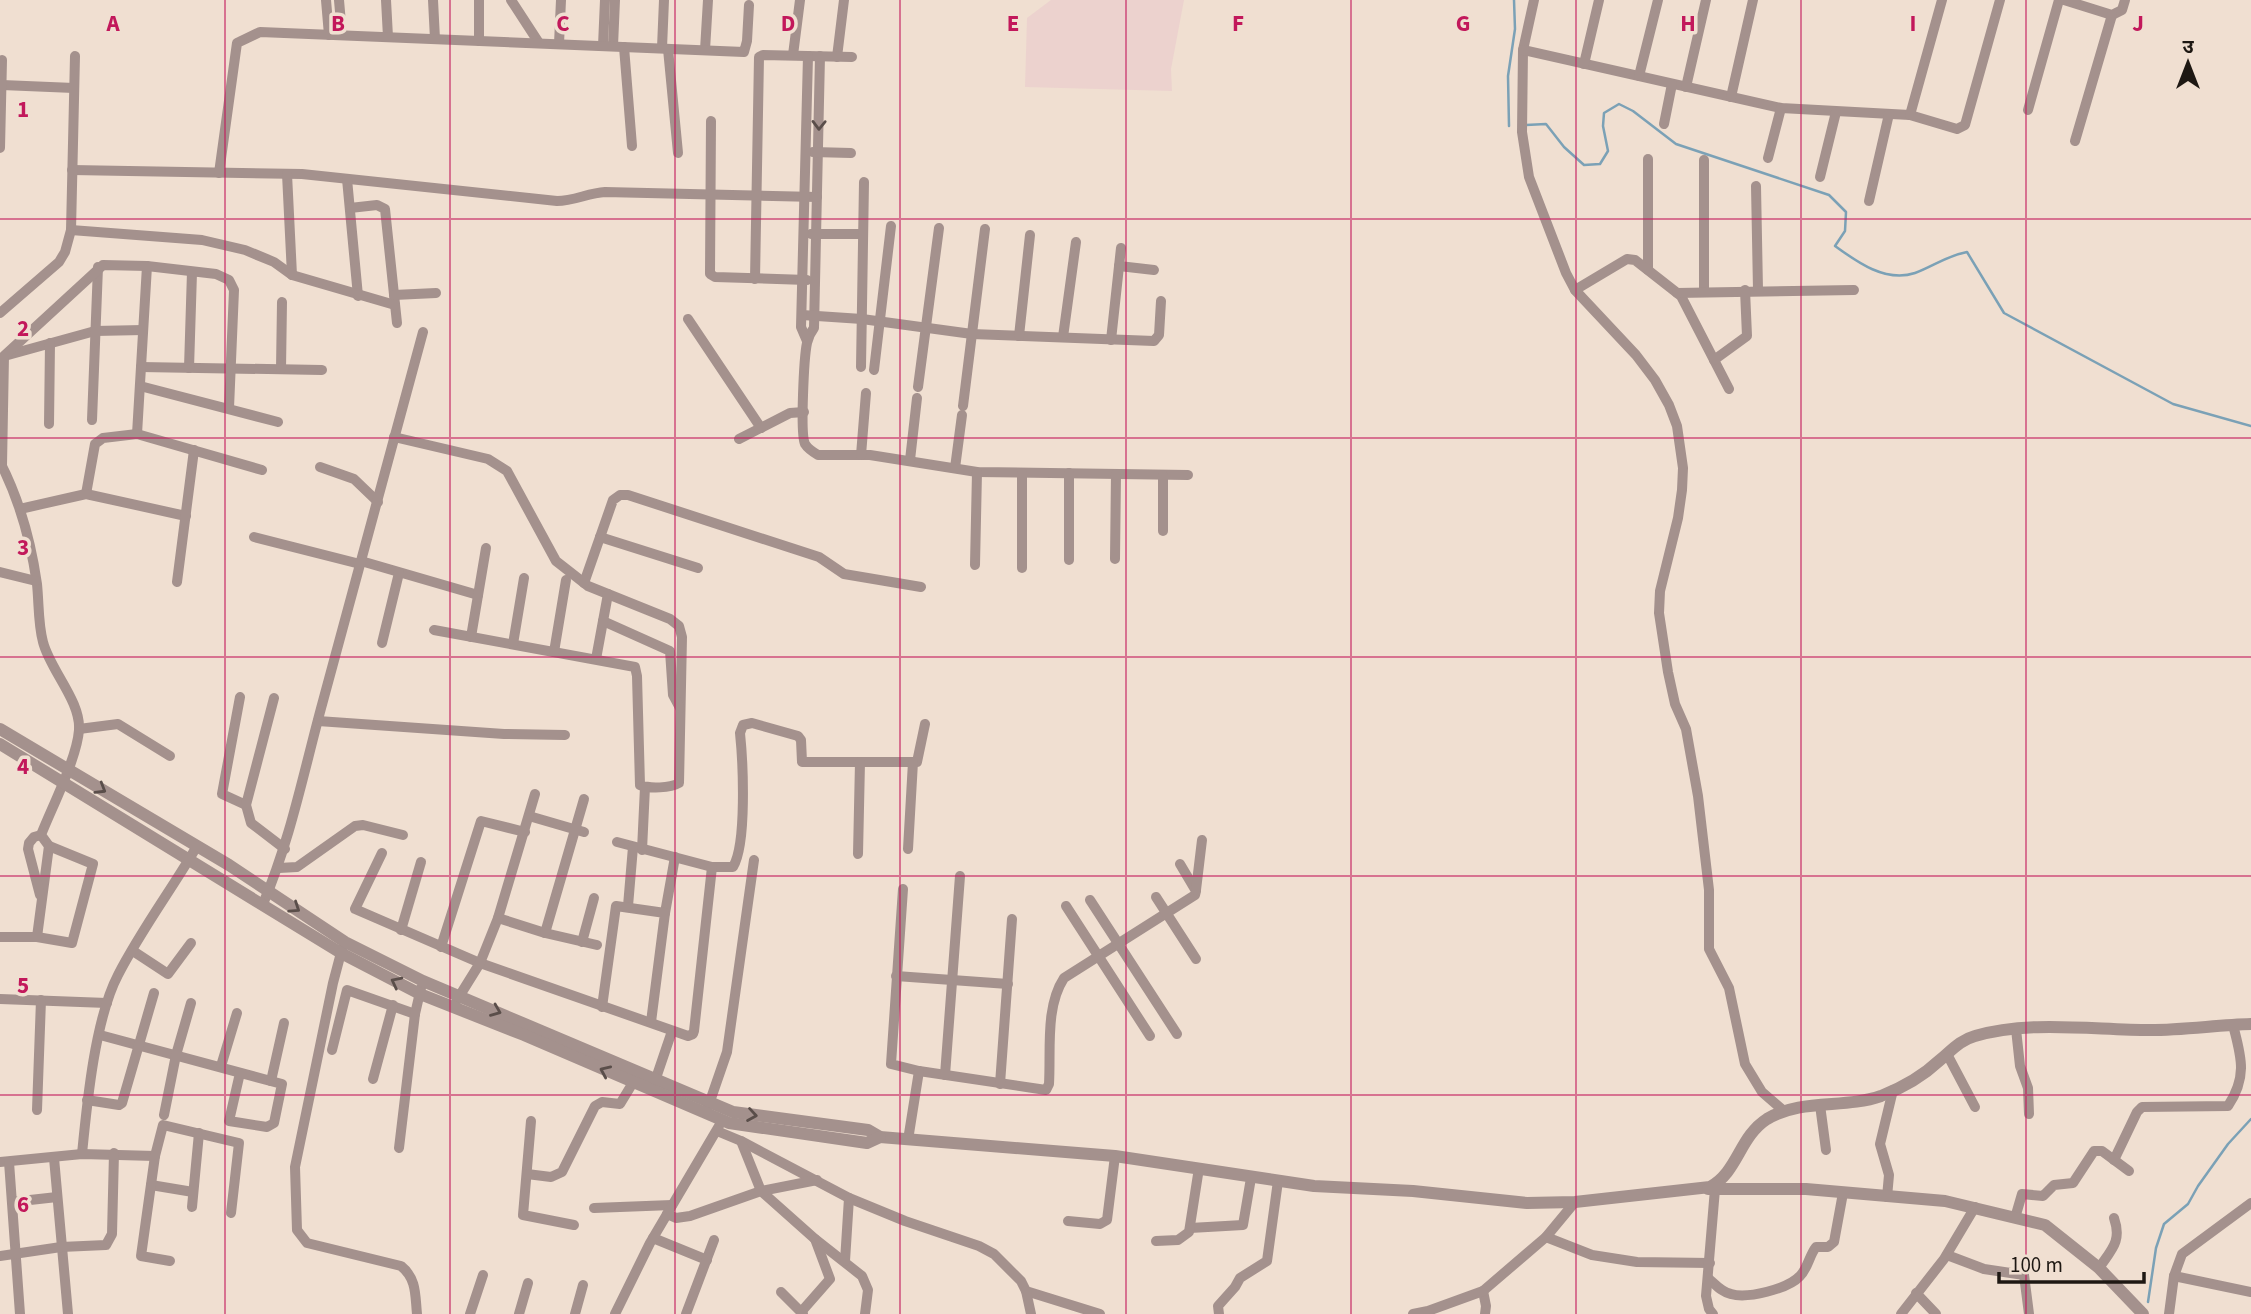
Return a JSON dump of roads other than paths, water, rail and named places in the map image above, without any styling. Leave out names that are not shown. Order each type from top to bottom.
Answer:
[{"type":"street","points":[[326,0],[329,35]]},
{"type":"street","points":[[339,0],[342,35]]},
{"type":"street","points":[[386,0],[388,37]]},
{"type":"street","points":[[433,0],[435,39]]},
{"type":"street","points":[[479,0],[479,41]]},
{"type":"street","points":[[511,0],[539,43]]},
{"type":"street","points":[[559,44],[561,0]]},
{"type":"street","points":[[605,0],[632,146]]},
{"type":"street","points":[[613,46],[615,0]]},
{"type":"street","points":[[664,0],[665,49],[678,153]]},
{"type":"street","points":[[705,50],[708,0]]},
{"type":"street","points":[[793,55],[800,0]]},
{"type":"street","points":[[837,57],[844,0]]},
{"type":"street","points":[[1534,0],[1523,50],[1522,118],[1524,153],[1529,177],[1575,290],[1656,380],[1670,405],[1677,426],[1683,468],[1682,490],[1660,591],[1659,614],[1668,672],[1675,704],[1686,729],[1698,796],[1709,890],[1709,949],[1729,988],[1745,1064],[1762,1092],[1784,1111]]},
{"type":"street","points":[[1584,64],[1599,0]]},
{"type":"street","points":[[1639,76],[1658,0]]},
{"type":"street","points":[[1686,87],[1706,0]]},
{"type":"street","points":[[1731,97],[1754,0]]},
{"type":"street","points":[[1910,115],[1942,0]]},
{"type":"street","points":[[1523,50],[1781,108],[1910,115],[1957,129],[1962,128],[2000,0]]},
{"type":"street","points":[[2028,110],[2062,0],[2081,3],[2112,15]]},
{"type":"street","points":[[2075,141],[2112,15],[2122,10],[2124,0]]},
{"type":"street","points":[[219,173],[237,43],[260,32],[744,52],[749,5]]},
{"type":"street","points":[[0,313],[59,262],[65,252],[71,230],[75,56]]},
{"type":"street","points":[[808,56],[802,327],[807,341],[803,435],[810,450],[818,455],[861,455],[910,460],[977,472],[1188,475]]},
{"type":"street","points":[[807,341],[814,328],[820,56]]},
{"type":"street","points":[[755,279],[759,57],[852,57]]},
{"type":"street","points":[[0,148],[2,60]]},
{"type":"street","points":[[1664,124],[1672,84]]},
{"type":"street","points":[[2,85],[74,88]]},
{"type":"street","points":[[1768,158],[1781,108]]},
{"type":"street","points":[[1820,177],[1836,112]]},
{"type":"street","points":[[1869,201],[1889,114]]},
{"type":"street","points":[[712,121],[710,274],[715,277],[815,280]]},
{"type":"street","points":[[806,152],[851,153]]},
{"type":"street","points":[[1648,159],[1648,270]]},
{"type":"street","points":[[1704,160],[1704,292]]},
{"type":"street","points":[[72,170],[287,174],[557,201],[569,201],[592,193],[605,192],[817,197]]},
{"type":"street","points":[[287,174],[292,275]]},
{"type":"street","points":[[347,179],[358,296]]},
{"type":"street","points":[[861,367],[864,183]]},
{"type":"street","points":[[1756,186],[1758,290]]},
{"type":"street","points":[[349,208],[377,205],[385,209],[397,323]]},
{"type":"street","points":[[874,370],[891,226]]},
{"type":"street","points":[[910,460],[939,228]]},
{"type":"street","points":[[954,468],[985,229]]},
{"type":"street","points":[[71,230],[222,243],[263,256],[292,275],[358,296],[394,300],[436,293]]},
{"type":"street","points":[[804,234],[863,234]]},
{"type":"street","points":[[1018,336],[1030,235]]},
{"type":"street","points":[[1063,337],[1076,242]]},
{"type":"street","points":[[1111,340],[1121,248]]},
{"type":"street","points":[[1575,290],[1627,259],[1635,260],[1681,296],[1729,389]]},
{"type":"street","points":[[136,434],[146,266]]},
{"type":"street","points":[[41,835],[67,769],[79,729],[77,712],[42,641],[36,581],[20,509],[1,463],[4,356],[98,267],[146,266],[223,276],[232,283],[234,289],[229,408]]},
{"type":"street","points":[[1119,266],[1154,270]]},
{"type":"street","points":[[92,420],[98,267]]},
{"type":"street","points":[[189,368],[192,272]]},
{"type":"street","points":[[1714,360],[1747,336],[1745,290]]},
{"type":"street","points":[[1677,293],[1854,290]]},
{"type":"street","points":[[802,315],[862,319],[972,334],[1154,341],[1159,334],[1161,301]]},
{"type":"street","points":[[281,369],[282,302]]},
{"type":"street","points":[[688,319],[761,428]]},
{"type":"street","points":[[4,356],[95,331],[143,330]]},
{"type":"street","points":[[263,904],[285,849],[423,332]]},
{"type":"street","points":[[49,424],[50,343]]},
{"type":"street","points":[[141,367],[322,370]]},
{"type":"street","points":[[140,386],[278,422]]},
{"type":"street","points":[[861,455],[866,393]]},
{"type":"street","points":[[739,439],[790,412],[804,412]]},
{"type":"street","points":[[86,494],[94,444],[98,440],[136,434],[262,470]]},
{"type":"street","points":[[394,437],[488,459],[502,466],[552,555],[584,583],[670,619],[679,626],[682,636],[679,783],[674,786],[645,787],[639,782],[636,670],[631,666],[434,630]]},
{"type":"street","points":[[177,582],[194,450]]},
{"type":"street","points":[[320,467],[354,479],[377,502]]},
{"type":"street","points":[[975,565],[977,472]]},
{"type":"street","points":[[1022,568],[1023,473]]},
{"type":"street","points":[[1069,473],[1069,560]]},
{"type":"street","points":[[1115,559],[1116,474]]},
{"type":"street","points":[[1163,475],[1163,531]]},
{"type":"street","points":[[20,509],[86,494],[186,516]]},
{"type":"street","points":[[584,583],[615,497],[628,495],[819,556],[844,575],[921,587]]},
{"type":"street","points":[[254,537],[478,595]]},
{"type":"street","points":[[600,537],[698,568]]},
{"type":"street","points":[[471,637],[486,548]]},
{"type":"street","points":[[0,572],[36,581]]},
{"type":"street","points":[[382,643],[399,573]]},
{"type":"street","points":[[513,644],[524,578]]},
{"type":"street","points":[[554,652],[566,580]]},
{"type":"street","points":[[596,659],[608,594]]},
{"type":"street","points":[[603,621],[670,651],[673,695],[681,708]]},
{"type":"street","points":[[240,697],[222,794],[246,805]]},
{"type":"street","points":[[274,698],[246,805],[251,823],[285,849]]},
{"type":"street","points":[[318,720],[504,734],[565,735]]},
{"type":"street","points":[[617,842],[712,867],[733,867],[737,859],[741,831],[740,733],[743,725],[752,723],[798,736],[801,740],[802,762],[917,762],[925,724]]},
{"type":"street","points":[[79,729],[118,724],[170,755]]},
{"type":"street","points":[[0,729],[269,890],[343,947]]},
{"type":"street","points":[[0,744],[263,904],[343,947],[421,987],[707,1109],[741,1141],[849,1198],[994,1254],[1021,1281],[1031,1314]]},
{"type":"street","points":[[858,854],[860,762]]},
{"type":"street","points":[[908,849],[913,762]]},
{"type":"street","points":[[628,906],[645,787]]},
{"type":"street","points":[[457,1002],[480,963],[498,918],[536,794]]},
{"type":"street","points":[[545,933],[579,831],[584,799]]},
{"type":"street","points":[[529,817],[579,831]]},
{"type":"street","points":[[441,947],[481,821],[525,832]]},
{"type":"street","points":[[279,868],[297,867],[355,826],[363,825],[403,835]]},
{"type":"street","points":[[0,937],[37,937],[72,943],[93,864],[49,846],[41,835]]},
{"type":"street","points":[[41,835],[34,837],[28,849],[42,901]]},
{"type":"street","points":[[902,889],[890,1061],[895,1066],[919,1071],[1041,1090],[1048,1088],[1053,1005],[1059,985],[1064,978],[1191,899],[1196,891],[1202,839]]},
{"type":"street","points":[[37,937],[49,846]]},
{"type":"street","points":[[82,1154],[87,1100],[107,1003],[117,976],[197,846]]},
{"type":"street","points":[[382,853],[355,909],[480,963],[688,1036],[694,1031],[712,867]]},
{"type":"street","points":[[651,1022],[664,913],[675,858]]},
{"type":"street","points":[[707,1109],[727,1052],[754,860]]},
{"type":"street","points":[[401,930],[421,862]]},
{"type":"street","points":[[1180,864],[1196,891]]},
{"type":"street","points":[[945,1075],[960,876]]},
{"type":"street","points":[[1156,897],[1196,959]]},
{"type":"street","points":[[582,942],[594,898]]},
{"type":"street","points":[[1090,900],[1177,1034]]},
{"type":"street","points":[[602,1007],[615,906],[664,913]]},
{"type":"street","points":[[1066,906],[1150,1036]]},
{"type":"street","points":[[498,918],[545,933],[597,945]]},
{"type":"street","points":[[999,1084],[1012,919]]},
{"type":"street","points":[[133,951],[168,974],[191,943]]},
{"type":"street","points":[[343,947],[295,1167],[297,1230],[307,1243],[401,1266],[412,1276],[417,1314]]},
{"type":"street","points":[[896,976],[1008,984]]},
{"type":"street","points":[[399,1148],[415,1014],[421,987]]},
{"type":"street","points":[[332,1050],[347,989],[415,1014]]},
{"type":"street","points":[[87,1100],[118,1105],[121,1102],[154,993]]},
{"type":"street","points":[[0,999],[107,1003]]},
{"type":"street","points":[[37,1110],[41,1000]]},
{"type":"street","points":[[164,1115],[176,1055],[191,1003]]},
{"type":"street","points":[[373,1079],[393,1005]]},
{"type":"street","points":[[221,1066],[237,1013]]},
{"type":"street","points":[[271,1081],[284,1023]]},
{"type":"street","points":[[2114,1160],[2142,1107],[2228,1106],[2241,1079],[2243,1066],[2233,1024]]},
{"type":"street","points":[[721,1120],[867,1143],[880,1137],[1115,1156],[1314,1186],[1413,1191],[1527,1203],[1575,1202],[1710,1187],[1727,1175],[1746,1139],[1766,1120],[1784,1111],[1860,1102],[1893,1090],[1912,1081],[1957,1045],[1976,1035],[2016,1029],[2153,1030],[2251,1024]]},
{"type":"street","points":[[2016,1029],[2020,1066],[2028,1088],[2029,1114]]},
{"type":"street","points":[[654,1085],[672,1031]]},
{"type":"street","points":[[100,1035],[282,1084],[274,1123],[267,1127],[229,1121],[240,1073]]},
{"type":"street","points":[[1947,1054],[1975,1107]]},
{"type":"street","points":[[908,1140],[919,1071]]},
{"type":"street","points":[[527,1174],[551,1177],[559,1175],[595,1106],[602,1102],[620,1104],[636,1077]]},
{"type":"street","points":[[1887,1197],[1889,1175],[1881,1144],[1893,1090]]},
{"type":"street","points":[[1820,1105],[1826,1150]]},
{"type":"street","points":[[615,1314],[653,1238],[721,1120]]},
{"type":"street","points":[[531,1121],[523,1215],[574,1225]]},
{"type":"street","points":[[170,1261],[141,1256],[150,1185],[163,1125],[240,1145],[231,1213]]},
{"type":"street","points":[[192,1207],[199,1133]]},
{"type":"street","points":[[741,1141],[761,1191],[866,1281],[866,1314]]},
{"type":"street","points":[[2015,1218],[2022,1194],[2043,1196],[2054,1185],[2073,1183],[2094,1152],[2102,1151],[2129,1171]]},
{"type":"street","points":[[0,1256],[61,1247],[106,1245],[112,1234],[114,1153]]},
{"type":"street","points":[[20,1314],[12,1202],[4,1162],[82,1154],[155,1156]]},
{"type":"street","points":[[1068,1221],[1100,1224],[1107,1220],[1115,1156]]},
{"type":"street","points":[[54,1158],[68,1314]]},
{"type":"street","points":[[1156,1241],[1178,1240],[1187,1236],[1199,1168]]},
{"type":"street","points":[[1190,1228],[1243,1225],[1251,1178]]},
{"type":"street","points":[[669,1209],[676,1218],[690,1216],[761,1191],[817,1180]]},
{"type":"street","points":[[1219,1314],[1218,1306],[1235,1287],[1238,1279],[1267,1261],[1278,1181]]},
{"type":"street","points":[[150,1185],[193,1192]]},
{"type":"street","points":[[1697,1189],[1806,1189],[1945,1201],[2045,1225],[2099,1268],[2143,1314]]},
{"type":"street","points":[[1713,1314],[1709,1310],[1706,1296],[1715,1189]]},
{"type":"street","points":[[1708,1278],[1730,1294],[1742,1295],[1792,1283],[1805,1269],[1816,1247],[1828,1247],[1833,1242],[1843,1193]]},
{"type":"street","points":[[12,1202],[57,1197]]},
{"type":"street","points":[[845,1261],[849,1198]]},
{"type":"street","points":[[1413,1314],[1427,1313],[1483,1291],[1546,1237],[1575,1202]]},
{"type":"street","points":[[2169,1314],[2174,1276],[2182,1254],[2251,1203]]},
{"type":"street","points":[[1901,1314],[1947,1255],[1975,1207]]},
{"type":"street","points":[[594,1208],[669,1209]]},
{"type":"street","points":[[2099,1268],[2117,1238],[2118,1230],[2114,1218]]},
{"type":"street","points":[[1546,1237],[1592,1255],[1637,1262],[1710,1264]]},
{"type":"street","points":[[653,1238],[707,1260]]},
{"type":"street","points":[[781,1292],[802,1313],[830,1279],[815,1239]]},
{"type":"street","points":[[686,1314],[715,1240]]},
{"type":"street","points":[[1947,1255],[1984,1269],[2024,1275],[2029,1314]]},
{"type":"street","points":[[470,1314],[483,1275]]},
{"type":"street","points":[[2174,1276],[2251,1292]]},
{"type":"street","points":[[519,1314],[528,1283]]},
{"type":"street","points":[[575,1314],[583,1285]]},
{"type":"street","points":[[1026,1291],[1100,1314]]},
{"type":"street","points":[[1483,1291],[1485,1314]]},
{"type":"street","points":[[1916,1293],[1936,1314]]},
{"type":"waterway","points":[[1509,126],[1508,76],[1515,29],[1514,0]]},
{"type":"waterway","points":[[1526,125],[1546,124],[1564,147],[1584,165],[1600,164],[1608,151],[1603,126],[1604,113],[1619,104],[1633,111],[1676,144],[1829,195],[1846,212],[1845,231],[1835,246],[1862,264],[1883,273],[1904,275],[1967,252],[2004,313],[2173,404],[2251,426]]},
{"type":"waterway","points":[[2148,1302],[2156,1248],[2164,1224],[2188,1204],[2228,1144],[2251,1119]]}]
